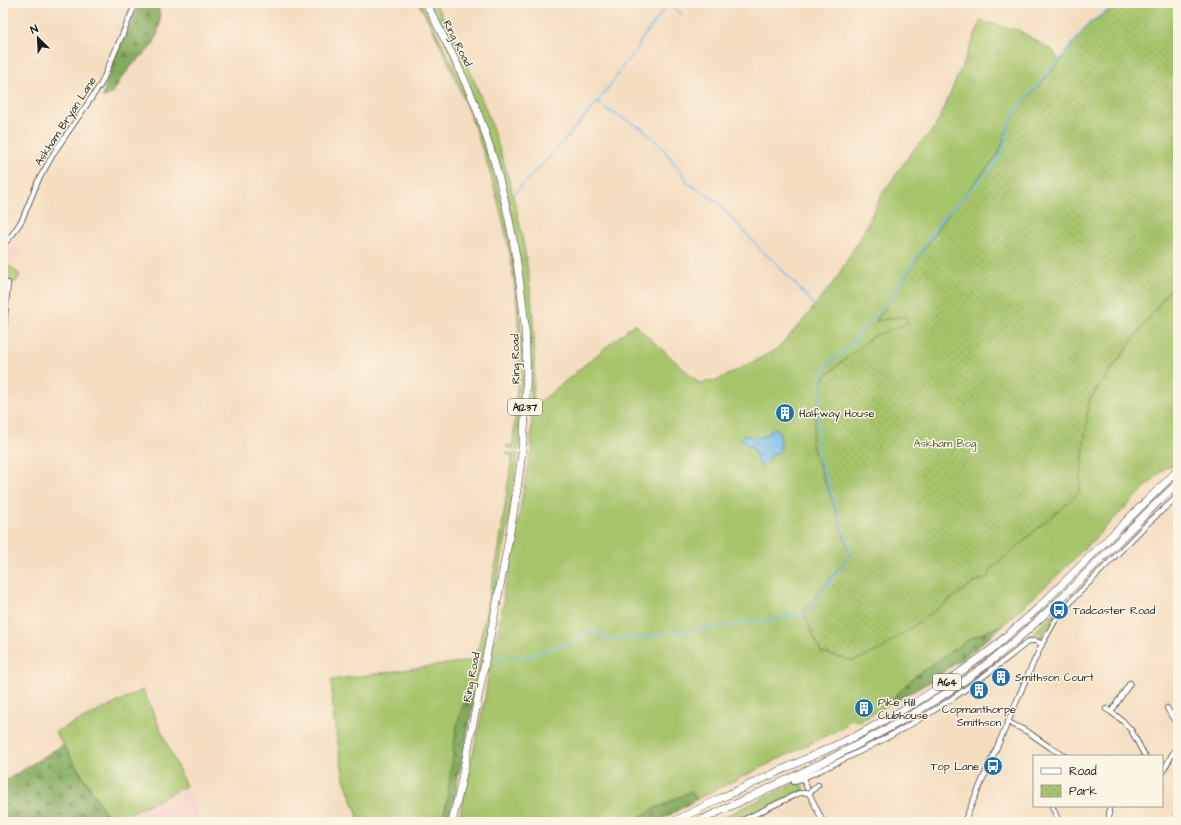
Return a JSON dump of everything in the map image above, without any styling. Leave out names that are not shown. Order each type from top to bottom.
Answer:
[{"type":"highway","name":"Ring Road","points":[[426,3],[447,44],[473,101],[484,128],[498,173],[509,216],[517,261],[524,314],[526,348],[526,393],[522,452],[513,515],[461,786],[452,822]]},
{"type":"highway","name":"A64","points":[[673,822],[721,798],[858,735],[913,704],[944,684],[992,649],[1037,610],[1176,471]]},
{"type":"highway","name":"A64","points":[[697,822],[890,727],[917,712],[966,680],[1038,621],[1178,483]]},
{"type":"street","name":"Askham Bryan Lane","points":[[3,245],[22,220],[38,181],[55,151],[101,84],[136,3]]},
{"type":"street","points":[[3,339],[8,283]]},
{"type":"street","points":[[964,822],[1026,679],[1042,644],[1058,616],[1151,521],[1178,496]]},
{"type":"street","points":[[794,782],[881,741],[934,710],[987,674],[1028,641],[1036,641],[1042,644]]},
{"type":"street","points":[[1111,712],[1130,683]]},
{"type":"street","points":[[1168,708],[1174,720],[1178,724]]},
{"type":"street","points":[[1106,709],[1127,724],[1144,755]]},
{"type":"street","points":[[1008,722],[1028,732],[1063,755]]},
{"type":"street","points":[[1163,771],[1178,744]]},
{"type":"street","points":[[803,779],[823,822]]},
{"type":"street","points":[[740,822],[818,785]]},
{"type":"street","points":[[1052,807],[1059,822]]},
{"type":"street","points":[[1109,807],[1109,822]]},
{"type":"shaded area","points":[[12,242],[22,252],[3,272],[3,250]]},
{"type":"shaded area","points":[[186,786],[202,822],[113,822],[114,821]]},
{"type":"green space","points":[[141,3],[155,3],[158,7],[160,24],[155,40],[151,47],[123,76],[116,89],[108,96],[102,97],[113,63]]},
{"type":"green space","points":[[418,3],[421,3],[436,32],[471,106],[495,175],[502,203],[517,287],[522,343],[523,370],[519,450],[506,447],[513,444],[518,370],[518,314],[508,243],[495,191],[470,115],[446,56]]},
{"type":"green space","points":[[429,3],[435,3],[466,62],[493,130],[505,165],[514,200],[522,236],[532,309],[534,353],[533,408],[634,324],[699,383],[716,381],[776,350],[802,322],[836,279],[862,235],[882,194],[914,149],[933,130],[940,118],[981,21],[1020,31],[1053,51],[1059,61],[1037,88],[1014,112],[998,155],[876,321],[905,316],[908,323],[873,336],[841,525],[850,554],[803,613],[975,582],[988,578],[991,569],[1089,401],[1178,278],[1178,462],[1173,468],[1174,464],[1164,469],[1062,571],[1004,624],[971,652],[931,681],[859,721],[850,719],[844,727],[697,799],[657,822],[458,822],[485,699],[493,640],[497,636],[504,600],[503,593],[510,570],[529,457],[533,451],[531,442],[532,409],[530,398],[526,302],[511,212],[498,164]]},
{"type":"green space","name":"Askham Bog","points":[[1122,3],[1178,3],[1178,278],[1089,400],[1079,493],[991,569],[988,578],[975,582],[880,650],[853,661],[821,652],[803,613],[850,554],[811,443],[824,377],[873,336],[908,323],[905,316],[876,321],[944,219],[998,155],[1014,112],[1060,61],[1086,26]]},
{"type":"green space","points":[[10,266],[20,275],[15,283],[3,277],[3,272]]},
{"type":"green space","points":[[506,453],[518,454],[506,537],[475,695],[467,691],[442,822],[360,822],[344,779],[334,721],[331,680],[476,660],[499,548],[512,456]]},
{"type":"green space","points":[[1054,613],[1057,614],[1041,638],[1026,640]]},
{"type":"green space","points":[[1004,624],[971,652],[931,681],[884,707],[915,676],[969,639]]},
{"type":"green space","points":[[143,690],[186,786],[113,822],[109,822],[104,810],[55,732]]},
{"type":"green space","points":[[467,691],[475,695],[455,794],[447,822],[442,822],[447,801],[456,729]]},
{"type":"green space","points":[[63,745],[104,811],[109,822],[9,822],[3,818],[3,782]]},
{"type":"green space","points":[[797,782],[802,784],[805,791],[799,792],[735,822],[713,822]]},
{"type":"green space","points":[[691,791],[697,799],[657,822],[631,822],[646,813]]},
{"type":"water","points":[[772,429],[777,429],[779,434],[781,443],[780,451],[771,456],[763,466],[760,466],[754,450],[743,442],[742,438],[746,435],[762,437]]},
{"type":"waterway","points":[[120,31],[132,3]]},
{"type":"waterway","points":[[669,3],[668,5],[682,14]]},
{"type":"waterway","points":[[497,659],[530,656],[560,645],[573,644],[585,633],[598,632],[607,639],[625,637],[630,639],[798,616],[806,613],[847,559],[850,549],[820,461],[816,443],[819,427],[816,411],[817,405],[820,402],[822,379],[821,373],[835,358],[848,348],[868,323],[888,303],[941,220],[993,166],[1001,153],[1013,114],[1016,110],[1089,23],[1118,3]]},
{"type":"waterway","points":[[602,96],[664,10]]},
{"type":"waterway","points":[[515,193],[545,162],[600,99]]},
{"type":"waterway","points":[[597,102],[600,105]]},
{"type":"waterway","points":[[604,108],[643,129],[660,145],[688,183],[717,202],[817,308]]},
{"type":"place","name":"Halfway House","points":[[785,413]]},
{"type":"place","name":"Tadcaster Road","points":[[1059,610]]},
{"type":"place","name":"Smithson Court","points":[[1001,677]]},
{"type":"place","name":"Copmanthorpe Smithson","points":[[979,690]]},
{"type":"place","name":"Pike Hill Clubhouse","points":[[864,708]]},
{"type":"place","name":"Top Lane","points":[[993,766]]}]
